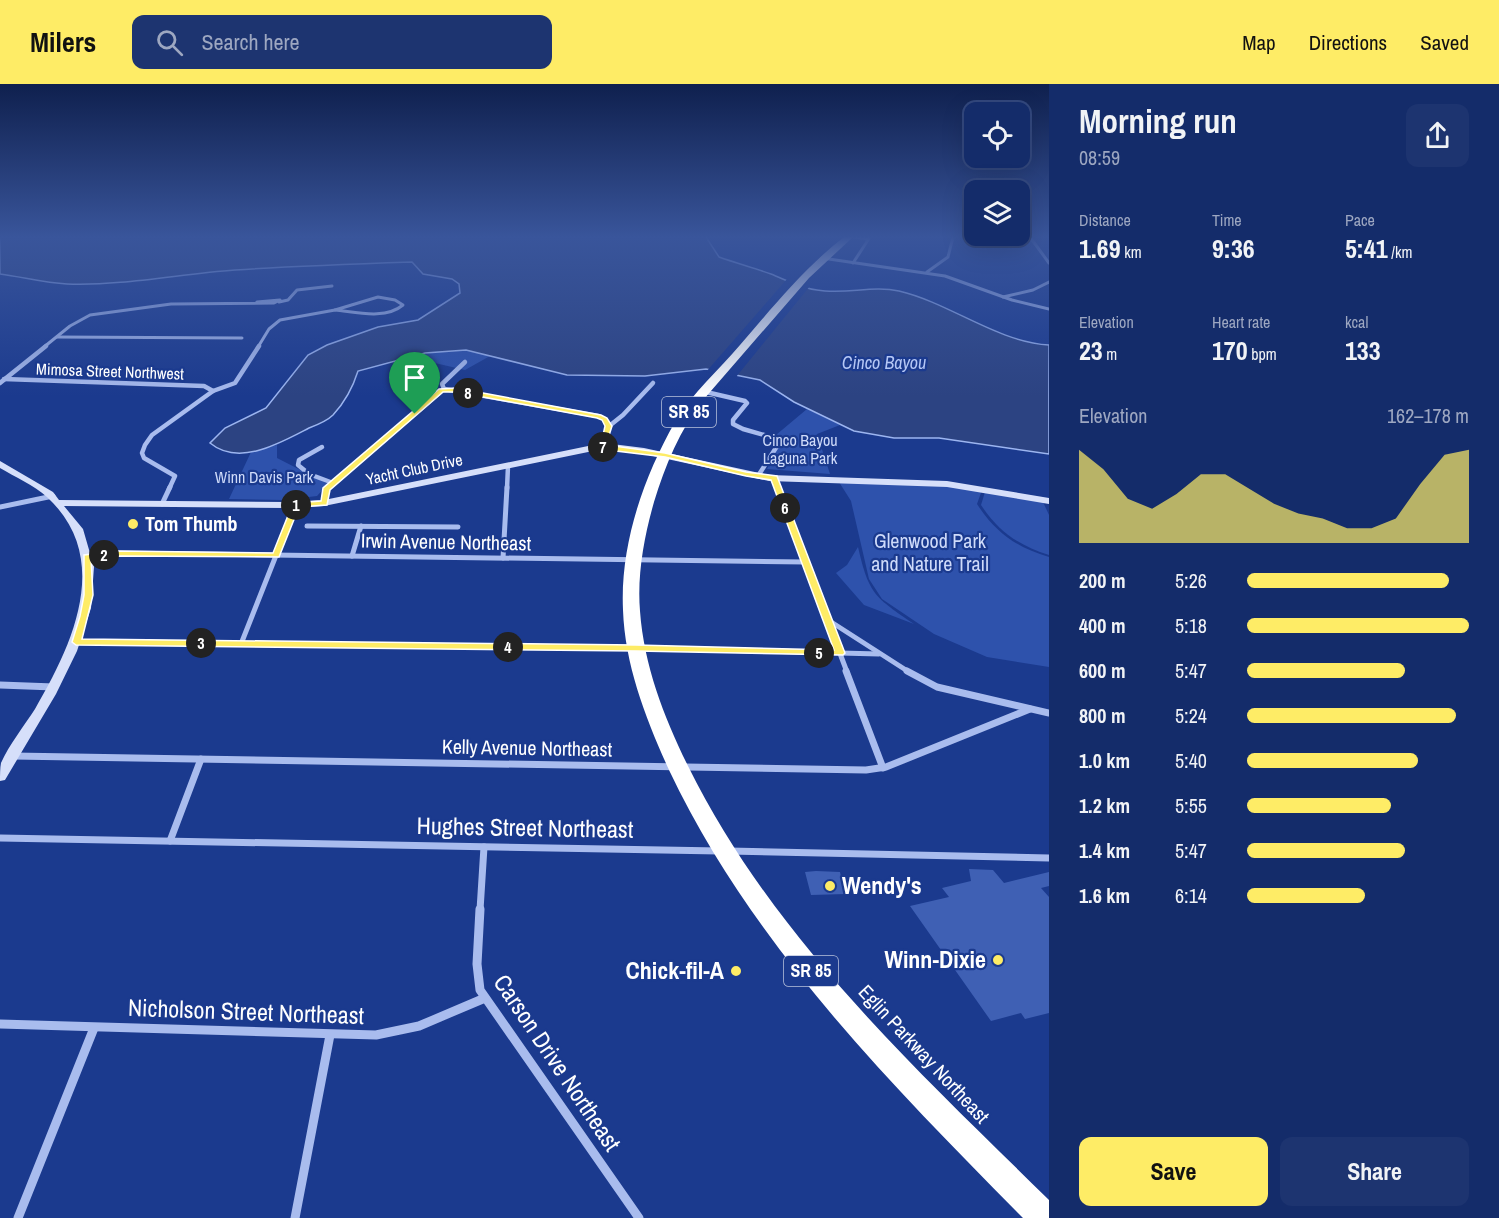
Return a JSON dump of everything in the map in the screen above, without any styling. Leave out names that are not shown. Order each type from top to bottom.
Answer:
[{"type":"highway","name":"Eglin Parkway Northeast","points":[[793,290],[681,421],[648,500],[633,560],[631,608],[636,648],[653,712],[677,767],[723,851],[793,948],[860,1028],[1045,1218]]},
{"type":"main road","name":"Yacht Club Drive","points":[[56,500],[162,504],[296,505],[324,503],[602,447],[612,447],[665,455],[758,476],[947,484],[1048,503]]},
{"type":"main road","points":[[0,464],[28,478],[56,500],[78,531],[87,557],[88,595],[85,616],[76,642],[54,687],[0,776]]},
{"type":"street","points":[[2,381],[78,320],[98,313],[171,304],[279,302],[288,300],[298,290]]},
{"type":"street","points":[[984,290],[1049,309]]},
{"type":"street","points":[[1003,297],[1035,290]]},
{"type":"street","points":[[162,504],[175,476],[145,461],[142,454],[145,443],[152,435],[213,391],[235,383],[275,323],[291,316],[335,310],[378,296],[396,300],[403,305],[397,310],[377,314],[335,310]]},
{"type":"street","points":[[56,338],[242,338]]},
{"type":"street","points":[[444,389],[442,387],[444,382],[465,362]]},
{"type":"street","name":"Mimosa Street Northwest","points":[[2,381],[204,386],[213,391]]},
{"type":"street","points":[[602,447],[608,427],[623,415],[653,383]]},
{"type":"street","points":[[444,389],[598,416],[605,419],[608,427]]},
{"type":"street","points":[[324,503],[326,489],[444,389]]},
{"type":"street","points":[[706,392],[745,401],[747,403],[733,420],[733,424],[738,428],[769,433],[778,439],[779,443],[758,476]]},
{"type":"street","points":[[322,447],[297,462],[309,474],[333,483]]},
{"type":"street","points":[[503,558],[508,466]]},
{"type":"street","points":[[774,478],[883,768]]},
{"type":"street","points":[[0,507],[56,500]]},
{"type":"street","points":[[241,644],[296,505]]},
{"type":"street","points":[[307,526],[458,527]]},
{"type":"street","points":[[352,556],[360,526]]},
{"type":"street","name":"Irwin Avenue Northeast","points":[[87,557],[117,553],[806,562]]},
{"type":"street","points":[[828,620],[879,654],[937,687],[1049,713]]},
{"type":"street","points":[[76,642],[636,648],[879,654]]},
{"type":"street","points":[[0,685],[54,687]]},
{"type":"street","name":"Kelly Avenue Northeast","points":[[13,756],[677,767],[883,768],[1030,709]]},
{"type":"street","points":[[170,841],[201,759]]},
{"type":"street","name":"Hughes Street Northeast","points":[[0,838],[1049,858]]},
{"type":"street","name":"Carson Drive Northeast","points":[[484,847],[477,979],[485,998],[639,1218]]},
{"type":"street","name":"Nicholson Street Northeast","points":[[0,1024],[376,1035],[404,1032],[485,998]]},
{"type":"street","points":[[18,1218],[94,1028]]},
{"type":"street","points":[[295,1218],[330,1035]]},
{"type":"green space","points":[[466,350],[490,356],[465,370],[409,357],[425,353]]},
{"type":"green space","name":"Cinco Bayou Laguna Park","points":[[807,409],[840,425],[817,434],[830,474],[767,469],[780,443],[776,435]]},
{"type":"green space","name":"Winn Davis Park","points":[[277,445],[277,458],[328,484],[317,496],[284,500],[229,499],[251,452]]},
{"type":"green space","name":"Glenwood Park and Nature Trail","points":[[839,482],[930,485],[982,490],[977,504],[999,531],[1017,544],[1049,557],[1049,667],[987,657],[934,634],[882,599],[869,579],[851,501]]},
{"type":"green space","points":[[985,492],[1043,502],[1049,515],[1049,555],[1028,547],[1002,530],[981,505]]},
{"type":"green space","points":[[858,547],[870,585],[882,600],[914,624],[864,605],[836,573],[847,565]]},
{"type":"water","name":"Cinco Bayou","points":[[460,290],[899,291],[937,304],[1011,337],[1049,345],[1049,454],[939,438],[894,438],[854,431],[794,402],[760,380],[706,369],[645,376],[567,375],[466,350],[425,353],[358,371],[345,400],[333,415],[322,423],[273,446],[246,453],[234,453],[221,450],[210,443],[225,428],[266,408],[308,355],[327,345],[378,327],[418,320],[460,293]]},
{"type":"pier","points":[[777,290],[807,290],[736,377],[706,372]]},
{"type":"building","name":"Winn-Dixie","points":[[969,869],[993,870],[1004,883],[1049,872],[1049,886],[1041,888],[1049,897],[1049,1013],[1025,1019],[1021,1013],[991,1021],[910,906],[949,897],[942,888],[971,881]]},
{"type":"building","name":"Wendy's","points":[[805,872],[840,872],[842,882],[850,882],[853,890],[845,890],[846,894],[811,895]]},
{"type":"place","name":"Tom Thumb","points":[[133,524]]},
{"type":"place","name":"Wendy's","points":[[830,886]]},
{"type":"place","name":"Winn-Dixie","points":[[998,960]]},
{"type":"place","name":"Chick-fil-A","points":[[736,971]]},
{"type":"route","points":[[441,390],[456,390],[598,416],[608,422],[602,447],[665,455],[746,474],[774,478],[840,653],[636,648],[76,642],[85,616],[88,595],[87,557],[117,553],[276,555],[296,505],[324,503],[326,489],[415,414],[441,390]]}]
